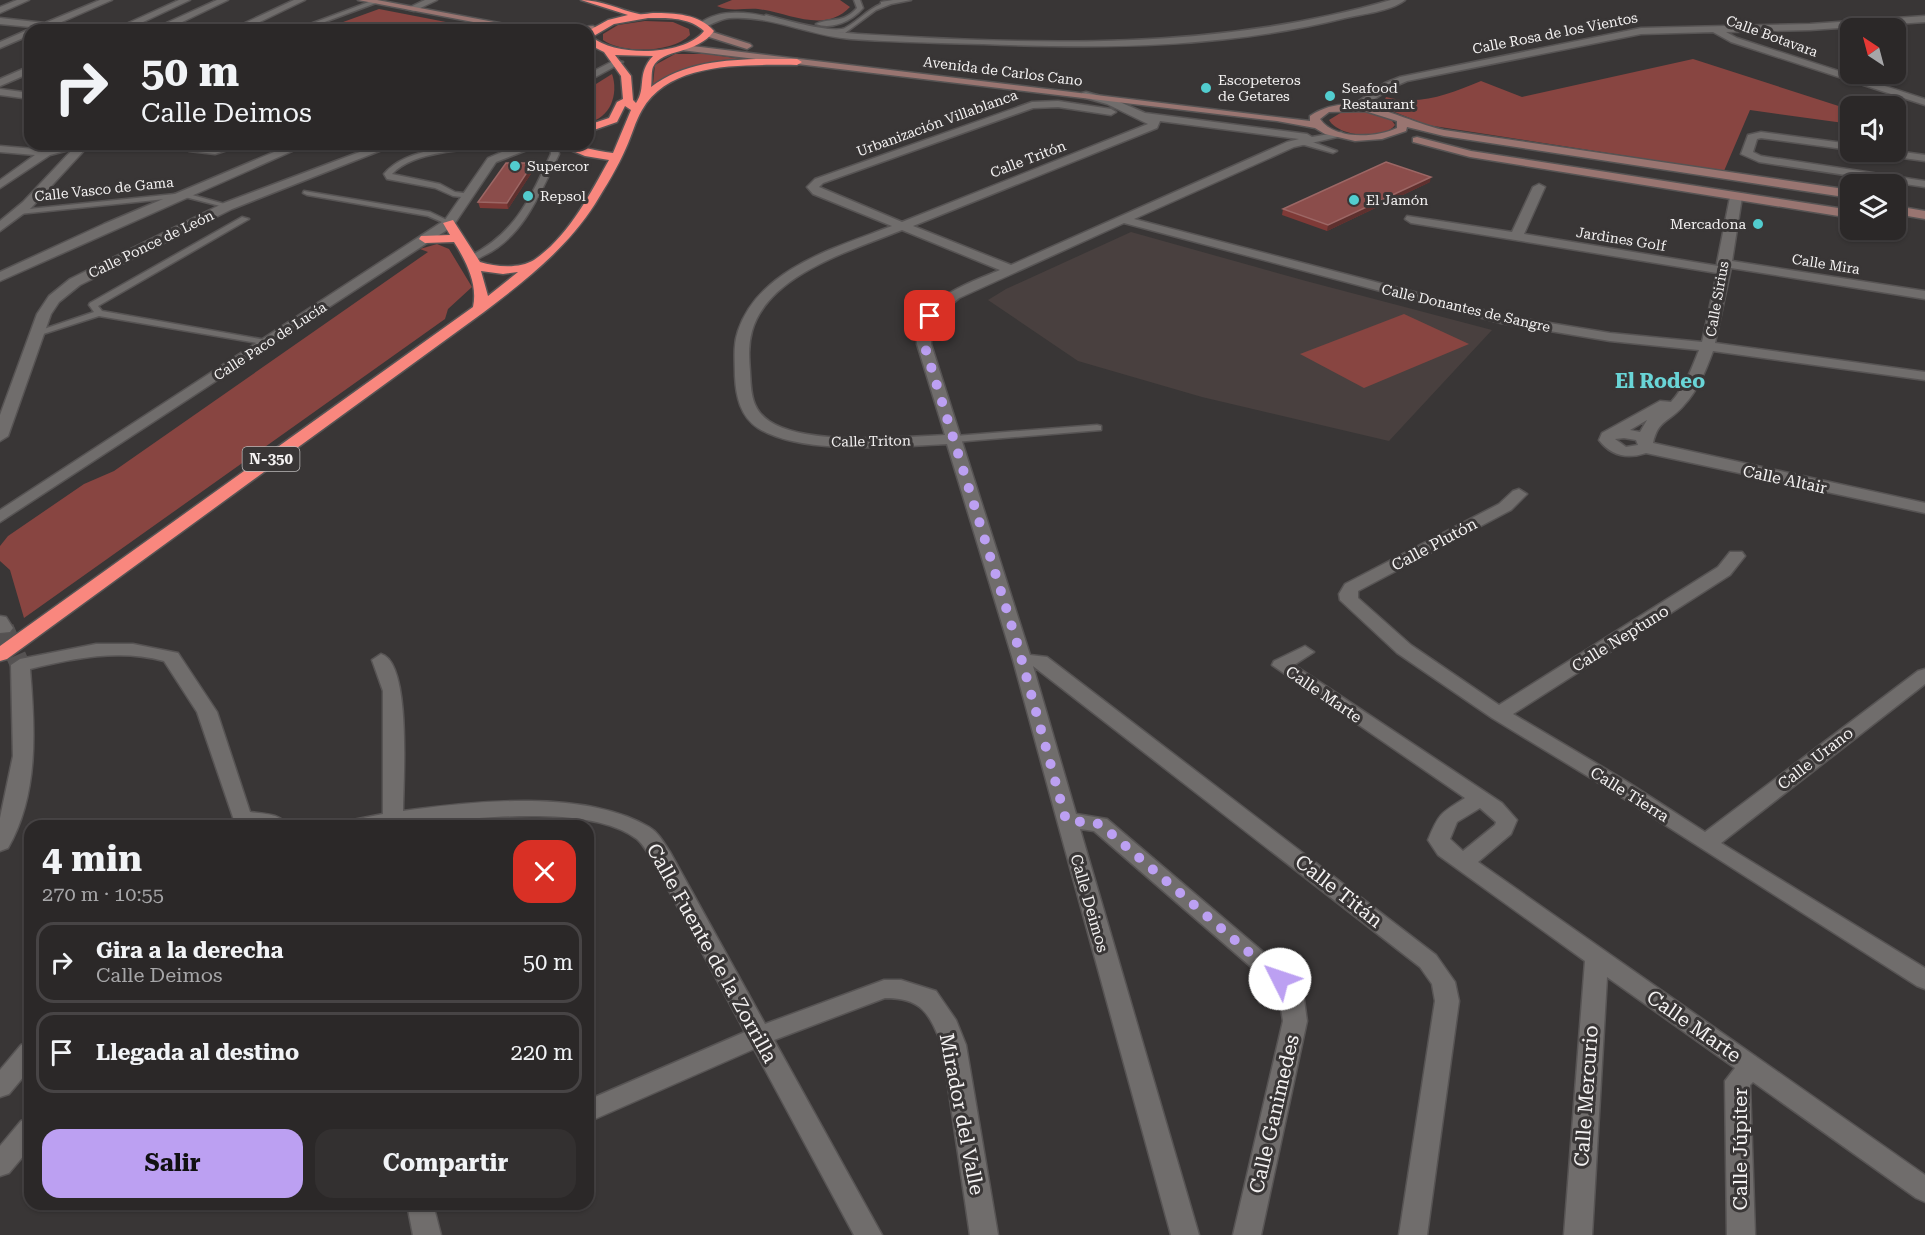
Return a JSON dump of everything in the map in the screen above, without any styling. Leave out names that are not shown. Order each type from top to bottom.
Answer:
[{"type":"highway","points":[[571,0],[598,14],[594,29]]},
{"type":"highway","points":[[588,1],[622,12],[689,19],[704,24],[709,31],[701,42],[684,48],[663,52],[608,51]]},
{"type":"highway","points":[[594,35],[631,18],[653,16]]},
{"type":"highway","points":[[594,38],[618,62],[626,76],[631,104]]},
{"type":"highway","points":[[645,100],[648,67],[663,52]]},
{"type":"highway","points":[[594,127],[613,120],[621,104],[645,100],[665,82],[692,72],[735,64],[796,62]]},
{"type":"highway","name":"N-350","points":[[0,655],[479,309],[540,260],[569,231],[616,157],[631,104]]},
{"type":"highway","points":[[578,150],[589,154],[616,157]]},
{"type":"highway","points":[[449,223],[473,262],[474,272],[482,286],[479,309]]},
{"type":"highway","points":[[425,239],[459,238]]},
{"type":"highway","points":[[473,262],[499,271],[515,270],[540,260]]},
{"type":"street","points":[[0,10],[25,0]]},
{"type":"street","points":[[51,24],[108,0]]},
{"type":"street","points":[[132,24],[186,0]]},
{"type":"street","points":[[169,24],[224,0]]},
{"type":"street","points":[[248,24],[301,0]]},
{"type":"street","points":[[362,0],[487,24]]},
{"type":"street","points":[[411,9],[434,0]]},
{"type":"street","points":[[704,24],[728,16],[749,16],[838,35],[1071,42],[1210,39],[1296,27],[1401,0]]},
{"type":"street","points":[[689,19],[745,12],[768,14],[845,31],[925,38]]},
{"type":"street","name":"Calle Rosa de los Vientos","points":[[1355,107],[1389,85],[1413,77],[1602,37],[1671,29],[1810,27],[1925,19]]},
{"type":"street","points":[[0,21],[28,24]]},
{"type":"street","name":"Calle Botavara","points":[[1713,29],[1734,40],[1925,102]]},
{"type":"street","name":"Avenida de Carlos Cano","points":[[709,34],[744,46],[821,58],[1294,112],[1320,112],[1355,107],[1382,111]]},
{"type":"street","points":[[0,45],[24,35]]},
{"type":"street","name":"Avenida de Carlos Cano","points":[[684,48],[1083,94],[1318,125],[1341,135],[1417,140]]},
{"type":"street","points":[[594,75],[618,62]]},
{"type":"street","points":[[0,83],[24,72]]},
{"type":"street","points":[[0,92],[24,95]]},
{"type":"street","points":[[1083,94],[1149,117]]},
{"type":"street","points":[[1376,95],[1377,105],[1382,111],[1402,122],[1443,133],[1840,192]]},
{"type":"street","name":"Urbanización Villablanca","points":[[902,225],[817,192],[813,187],[819,181],[1032,105],[1058,104],[1303,140]]},
{"type":"street","points":[[1303,140],[1318,125],[1314,118],[1320,112]]},
{"type":"street","name":"Calle Tritón","points":[[902,225],[1153,126],[1155,121],[1149,117]]},
{"type":"street","points":[[1383,137],[1402,129],[1402,122]]},
{"type":"street","points":[[1303,140],[1341,135]]},
{"type":"street","points":[[1840,146],[1761,135],[1752,138],[1747,153],[1759,159],[1925,184]]},
{"type":"street","name":"Calle Deimos","points":[[1185,1235],[1022,660],[924,344],[924,330],[930,316],[954,295],[1303,140]]},
{"type":"street","points":[[1417,140],[1470,154],[1840,212]]},
{"type":"street","points":[[1417,140],[1840,201]]},
{"type":"street","points":[[0,149],[46,153],[57,150]]},
{"type":"street","points":[[0,227],[18,212],[78,150]]},
{"type":"street","name":"Calle Ponce de León","points":[[0,277],[108,227],[289,150]]},
{"type":"street","name":"Calle Ponce de León","points":[[0,436],[44,314],[54,299],[75,282],[228,206],[375,150]]},
{"type":"street","name":"Calle Paco de Lucía","points":[[0,520],[449,223],[492,160],[490,154],[496,150]]},
{"type":"street","points":[[492,160],[516,150]]},
{"type":"street","points":[[0,185],[46,153]]},
{"type":"street","points":[[1906,155],[1925,158]]},
{"type":"street","points":[[1516,237],[1539,187]]},
{"type":"street","name":"Calle Sirius","points":[[1646,445],[1645,435],[1650,426],[1683,396],[1692,383],[1708,346],[1736,197]]},
{"type":"street","points":[[1906,202],[1925,205]]},
{"type":"street","points":[[1906,211],[1925,214]]},
{"type":"street","name":"Calle Donantes de Sangre","points":[[1121,219],[1501,319],[1610,337],[1708,346],[1925,376]]},
{"type":"street","name":"Jardines Golf","points":[[1411,219],[1516,237],[1723,267]]},
{"type":"street","points":[[1906,222],[1925,225]]},
{"type":"street","points":[[902,225],[1010,269]]},
{"type":"street","name":"Calle Triton","points":[[902,225],[810,263],[775,287],[751,314],[739,344],[745,398],[750,411],[761,423],[789,434],[826,442],[955,439]]},
{"type":"street","name":"Calle Mira","points":[[1723,267],[1925,295]]},
{"type":"street","points":[[1646,445],[1635,452],[1624,450],[1609,444],[1607,436],[1683,396]]},
{"type":"street","name":"Calle Altair","points":[[1646,445],[1925,508]]},
{"type":"street","name":"Calle Plutón","points":[[1348,594],[1351,588],[1505,507],[1519,494]]},
{"type":"street","name":"Calle Neptuno","points":[[1499,714],[1724,571],[1736,556]]},
{"type":"street","name":"Calle Tierra","points":[[1348,594],[1354,605],[1404,649],[1499,714],[1619,786],[1925,980]]},
{"type":"street","points":[[0,843],[15,803],[24,761],[26,733],[20,665],[100,648],[128,647],[171,657],[207,712],[237,820]]},
{"type":"street","name":"Calle Marte","points":[[1305,651],[1281,664],[1495,808],[1507,820],[1504,829],[1463,863]]},
{"type":"street","points":[[381,660],[393,691],[393,819]]},
{"type":"street","name":"Calle Titán","points":[[1022,660],[1040,661],[1428,961],[1443,982],[1447,1001],[1413,1235]]},
{"type":"street","name":"Calle Urano","points":[[1706,843],[1925,675]]},
{"type":"street","name":"Calle Marte","points":[[1479,799],[1448,818],[1441,830],[1439,840],[1446,850],[1925,1190]]},
{"type":"street","name":"Calle Fuente de la Zorrilla","points":[[388,820],[550,809],[621,823],[644,834],[662,857],[868,1235]]},
{"type":"street","name":"Calle Ganimedes","points":[[1066,820],[1100,824],[1280,979],[1292,1000],[1295,1021],[1247,1235]]},
{"type":"street","name":"Calle Mercurio","points":[[1578,1235],[1597,957]]},
{"type":"street","name":"Mirador del Valle","points":[[759,1036],[884,989],[901,989],[928,998],[944,1020],[954,1045],[984,1235]]},
{"type":"street","points":[[594,1108],[759,1036]]},
{"type":"street","points":[[0,1086],[24,1059]]},
{"type":"street","name":"Calle Júpiter","points":[[1741,1235],[1737,1081],[1752,1068]]},
{"type":"street","points":[[0,1165],[24,1136]]},
{"type":"street","points":[[422,1210],[428,1235]]},
{"type":"lane","points":[[807,24],[828,24],[848,19],[860,8],[859,0]]},
{"type":"lane","points":[[871,3],[908,0]]},
{"type":"lane","points":[[315,24],[374,2]]},
{"type":"lane","points":[[749,16],[845,31],[874,9],[889,3]]},
{"type":"lane","points":[[1303,140],[1333,151]]},
{"type":"lane","points":[[197,150],[208,152],[216,150]]},
{"type":"lane","points":[[451,150],[401,163],[388,174],[390,177],[437,186],[453,194],[468,196]]},
{"type":"lane","points":[[473,262],[496,247],[524,218],[555,154],[554,150]]},
{"type":"lane","points":[[307,193],[430,214],[449,223]]},
{"type":"lane","name":"Calle Vasco de Gama","points":[[18,212],[185,195],[228,206]]},
{"type":"lane","points":[[99,314],[93,305],[245,219]]},
{"type":"lane","points":[[37,333],[99,314],[266,343]]},
{"type":"lane","points":[[955,439],[1097,428]]},
{"type":"shaded area","points":[[732,0],[840,0],[850,7],[840,15],[818,21],[758,9],[732,9],[717,6]]},
{"type":"shaded area","points":[[379,9],[456,24],[338,24]]},
{"type":"shaded area","points":[[645,21],[673,22],[689,29],[690,35],[672,45],[647,50],[622,48],[603,40],[603,34],[618,25]]},
{"type":"shaded area","points":[[675,54],[708,54],[755,61],[703,69],[653,84],[655,65]]},
{"type":"shaded area","points":[[1693,59],[1840,106],[1840,122],[1750,110],[1724,171],[1427,125],[1382,107],[1386,97],[1411,100],[1435,97],[1481,81],[1522,97]]},
{"type":"shaded area","points":[[612,74],[614,90],[611,104],[602,116],[594,120],[594,85]]},
{"type":"shaded area","points":[[1362,111],[1390,118],[1395,125],[1381,133],[1361,135],[1342,130],[1329,120],[1342,112]]},
{"type":"shaded area","points":[[1131,232],[1492,330],[1389,441],[1202,397],[1078,361],[988,300],[1006,289]]},
{"type":"shaded area","points":[[437,244],[449,249],[472,287],[448,309],[445,319],[24,618],[10,570],[0,561],[0,546],[8,536],[84,484],[114,471],[428,252],[420,249]]},
{"type":"shaded area","points":[[1404,314],[1469,344],[1364,388],[1300,354]]},
{"type":"building","name":"El Jamón","points":[[1386,162],[1431,177],[1328,225],[1283,209]]},
{"type":"building","points":[[506,163],[533,163],[507,203],[478,202]]},
{"type":"tunnel","points":[[4,628],[20,665]]},
{"type":"place","name":"Escopeteros de Getares","points":[[1206,88]]},
{"type":"place","name":"Seafood Restaurant","points":[[1330,96]]},
{"type":"place","name":"Supercor","points":[[515,166]]},
{"type":"place","name":"Repsol","points":[[528,196]]},
{"type":"place","name":"El Jamón","points":[[1354,200]]},
{"type":"place","name":"Mercadona","points":[[1758,224]]},
{"type":"district","name":"El Rodeo","points":[[1660,381]]},
{"type":"route","points":[[930,316],[924,330],[924,344],[1017,643],[1066,820],[1100,824],[1280,979]]}]
